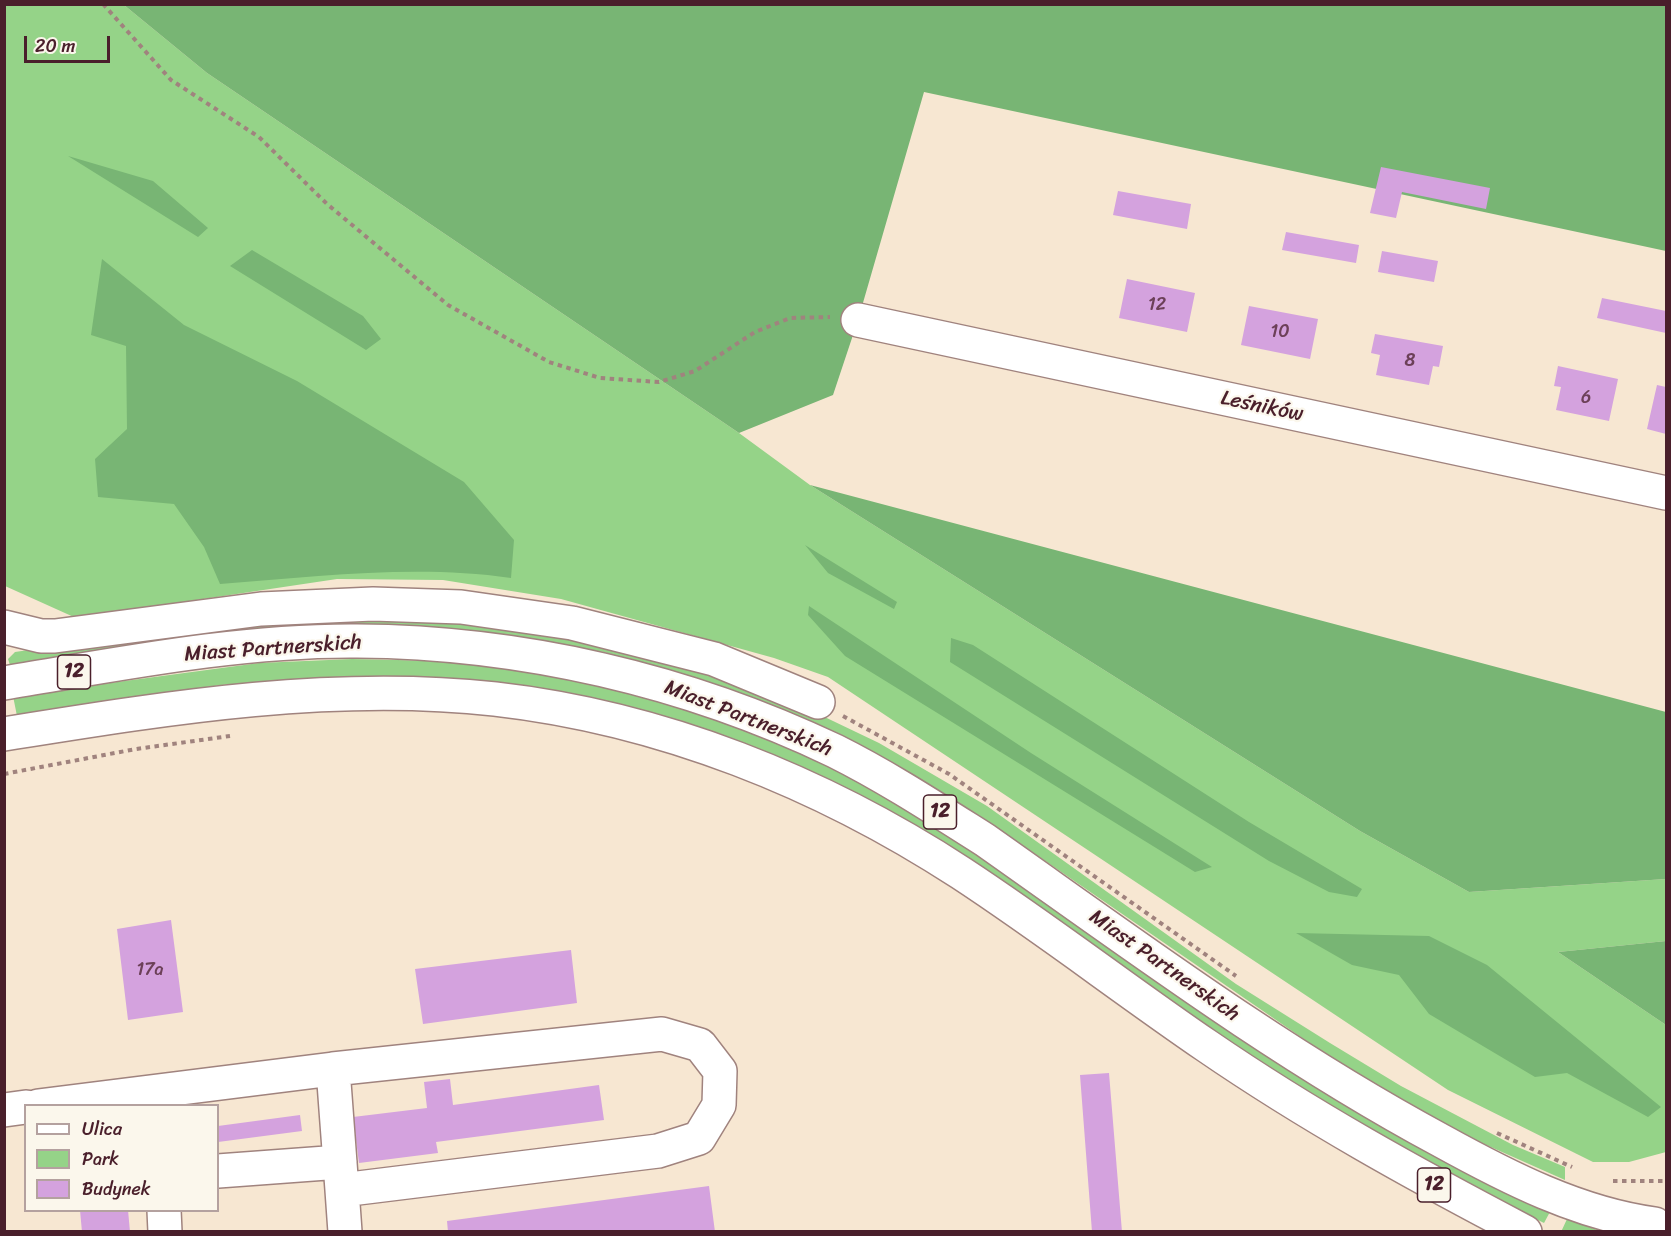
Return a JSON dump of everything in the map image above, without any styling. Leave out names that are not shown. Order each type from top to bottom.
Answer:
[{"type":"main road","name":"Leśników","points":[[858,320],[1666,493]]},
{"type":"main road","points":[[4,627],[41,636],[56,636],[261,609],[373,604],[461,606],[572,624],[714,659],[818,702]]},
{"type":"main road","name":"Miast Partnerskich","points":[[4,683],[215,651],[356,641],[484,649],[639,678],[694,696],[798,734],[874,772],[927,803],[985,840],[1274,1042],[1412,1125],[1462,1152],[1563,1199],[1604,1214],[1654,1225]]},
{"type":"main road","name":"Miast Partnerskich","points":[[4,734],[273,696],[393,692],[494,699],[552,707],[654,730],[698,744],[754,764],[852,808],[960,872],[1210,1048],[1290,1100],[1432,1183],[1525,1232]]},
{"type":"main road","points":[[54,1104],[333,1069],[662,1034],[699,1045],[720,1071],[719,1106],[699,1138],[658,1151],[341,1176],[219,1171]]},
{"type":"main road","points":[[333,1069],[345,1232]]},
{"type":"main road","points":[[4,1110],[24,1107]]},
{"type":"main road","points":[[164,1212],[165,1232]]},
{"type":"path","points":[[103,4],[171,80],[258,136],[327,204],[448,305],[549,362],[600,378],[659,382],[695,371],[755,332],[790,318],[821,315],[858,320]]},
{"type":"path","points":[[818,702],[948,774],[1237,976]]},
{"type":"path","points":[[4,774],[136,749],[236,735]]},
{"type":"path","points":[[1495,1132],[1578,1170]]},
{"type":"path","points":[[1606,1180],[1622,1183],[1666,1181]]},
{"type":"green space","points":[[5,5],[124,5],[207,73],[739,433],[810,485],[1360,831],[1469,892],[1666,879],[1666,941],[1558,952],[1666,1025],[1666,1152],[1629,1162],[1593,1162],[1448,1090],[828,677],[774,658],[561,599],[443,580],[337,579],[76,618],[5,586]]},
{"type":"green space","points":[[124,5],[1666,5],[1666,251],[924,92],[858,320],[833,395],[739,433],[207,73]]},
{"type":"green space","points":[[68,156],[153,181],[208,228],[198,237]]},
{"type":"green space","points":[[252,250],[363,316],[381,339],[366,350],[230,266]]},
{"type":"green space","points":[[102,259],[184,325],[297,381],[464,482],[514,540],[511,578],[439,572],[402,572],[329,575],[220,584],[204,547],[174,504],[98,497],[95,459],[127,429],[126,346],[91,335]]},
{"type":"green space","points":[[810,485],[1666,712],[1666,879],[1469,892],[1360,831]]},
{"type":"green space","points":[[805,545],[897,602],[894,609],[828,573]]},
{"type":"green space","points":[[809,606],[1031,753],[1212,867],[1195,872],[845,656],[808,615]]},
{"type":"green space","points":[[470,618],[673,658],[810,710],[879,743],[987,806],[1236,984],[1401,1086],[1513,1145],[1565,1167],[1565,1180],[1448,1128],[1324,1053],[980,816],[912,774],[856,743],[728,688],[604,652],[475,632],[279,628],[216,633],[10,665],[8,659],[15,652],[227,621]]},
{"type":"green space","points":[[951,638],[973,645],[1249,822],[1362,889],[1357,897],[1329,892],[1269,861],[950,662]]},
{"type":"green space","points":[[352,659],[466,663],[511,668],[602,686],[739,727],[804,754],[856,779],[954,838],[1188,1004],[1329,1096],[1417,1145],[1551,1210],[1544,1223],[1484,1193],[1302,1091],[905,821],[427,678],[336,677],[221,685],[17,716],[13,696],[259,663]]},
{"type":"green space","points":[[1296,933],[1429,936],[1487,965],[1661,1107],[1648,1117],[1567,1073],[1535,1077],[1429,1014],[1399,975],[1352,965]]},
{"type":"green space","points":[[1666,941],[1666,1025],[1558,952]]},
{"type":"green space","points":[[1567,1219],[1600,1231],[1561,1232]]},
{"type":"building","points":[[1381,167],[1490,188],[1486,209],[1402,192],[1396,218],[1370,213]]},
{"type":"building","points":[[1118,191],[1191,204],[1187,229],[1113,215]]},
{"type":"building","points":[[1286,232],[1359,245],[1356,263],[1282,250]]},
{"type":"building","points":[[1382,251],[1438,261],[1434,282],[1378,272]]},
{"type":"building","points":[[1127,279],[1195,293],[1187,332],[1119,318]]},
{"type":"building","points":[[1602,298],[1666,311],[1666,333],[1597,318]]},
{"type":"building","points":[[1249,306],[1318,319],[1310,359],[1241,345]]},
{"type":"building","points":[[1375,334],[1443,346],[1439,367],[1433,366],[1429,385],[1376,375],[1380,355],[1371,353]]},
{"type":"building","points":[[1558,366],[1618,379],[1609,421],[1556,410],[1561,387],[1554,386]]},
{"type":"building","points":[[1657,385],[1666,387],[1666,434],[1647,429]]},
{"type":"building","points":[[171,920],[183,1012],[128,1020],[117,929]]},
{"type":"building","points":[[571,950],[577,1003],[423,1024],[415,969]]},
{"type":"building","points":[[1109,1073],[1122,1232],[1092,1232],[1080,1075]]},
{"type":"building","points":[[450,1079],[453,1105],[599,1085],[604,1120],[436,1142],[438,1153],[359,1163],[353,1117],[427,1108],[424,1082]]},
{"type":"building","points":[[300,1115],[302,1131],[219,1142],[219,1126]]},
{"type":"building","points":[[709,1186],[715,1232],[448,1232],[447,1221]]},
{"type":"building","points":[[80,1212],[128,1212],[130,1232],[82,1232]]}]
